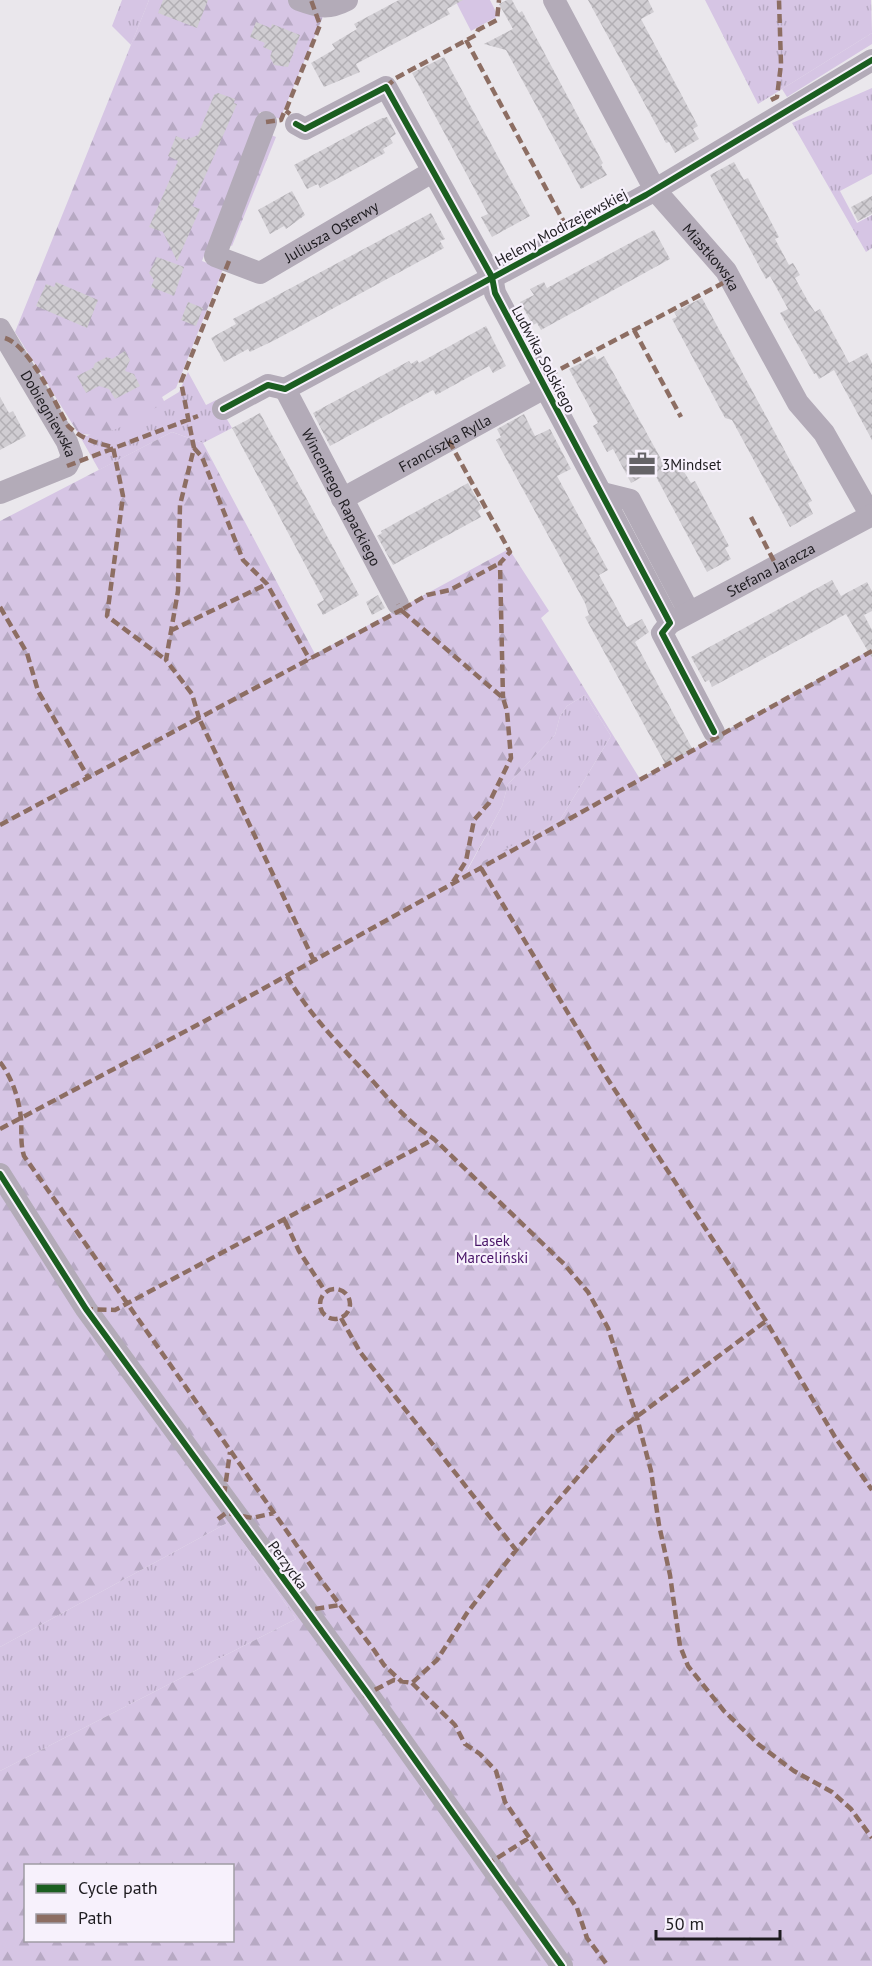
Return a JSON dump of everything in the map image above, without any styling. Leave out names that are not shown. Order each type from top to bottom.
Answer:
[{"type":"street","points":[[299,0],[319,8],[332,8],[347,0]]},
{"type":"street","name":"Miastkowska","points":[[554,0],[655,190],[726,271],[798,403],[824,433],[871,514]]},
{"type":"street","name":"Heleny Modrzejewskiej","points":[[223,409],[268,385],[285,389],[655,190],[872,60]]},
{"type":"street","name":"Ludwika Solskiego","points":[[296,124],[305,129],[386,87],[492,277],[495,293],[602,493],[679,618],[662,633],[714,732]]},
{"type":"street","name":"Juliusza Osterwy","points":[[266,122],[215,256],[260,273],[432,172]]},
{"type":"street","name":"Dobiegniewska","points":[[0,329],[67,442],[72,456],[67,466],[0,493]]},
{"type":"street","name":"Franciszka Rylla","points":[[342,499],[546,387]]},
{"type":"street","name":"Wincentego Rapackiego","points":[[285,389],[398,604]]},
{"type":"street","name":"Stefana Jaracza","points":[[679,618],[871,514]]},
{"type":"street","name":"Perzycka","points":[[0,1174],[86,1309],[368,1694],[562,1966]]},
{"type":"green space","points":[[122,0],[149,0],[131,45],[112,26]]},
{"type":"green space","points":[[149,0],[330,0],[280,119],[260,112],[202,261],[223,269],[176,388],[162,397],[159,406],[130,422],[110,431],[89,435],[78,433],[15,332]]},
{"type":"green space","points":[[455,0],[490,0],[498,16],[471,31]]},
{"type":"green space","points":[[705,0],[871,0],[872,33],[758,104]]},
{"type":"green space","points":[[872,33],[872,44],[787,97],[782,89]]},
{"type":"green space","points":[[872,88],[872,174],[840,191],[857,223],[872,215],[872,248],[866,252],[792,123]]},
{"type":"green space","points":[[271,135],[276,137],[232,246],[228,244]]},
{"type":"green space","points":[[188,372],[206,405],[216,400],[232,428],[203,443],[172,432],[99,470],[78,433],[87,436],[162,397],[164,401],[179,392]]},
{"type":"green space","name":"Lasek Marceliński","points":[[172,432],[203,443],[315,654],[509,549],[549,611],[541,618],[640,779],[872,649],[872,1966],[0,1966],[0,1771],[296,1619],[229,1522],[0,1647],[0,521]],"holes":[[[585,695],[611,736],[560,820],[467,870],[502,806],[508,784],[555,735],[560,716],[567,706]]]},
{"type":"green space","points":[[585,695],[611,736],[560,820],[467,871],[502,806],[508,784],[555,735],[560,716],[567,706]]},
{"type":"green space","points":[[229,1522],[296,1619],[0,1771],[0,1647]]},
{"type":"building","points":[[163,0],[208,0],[197,28],[158,13]]},
{"type":"building","points":[[399,0],[463,0],[447,9],[450,14],[356,64],[360,72],[324,87],[311,63],[335,49],[332,44],[357,29],[354,24]]},
{"type":"building","points":[[512,0],[519,13],[522,11],[603,163],[601,165],[607,175],[581,189],[506,50],[484,44],[513,29],[499,4]]},
{"type":"building","points":[[588,0],[648,0],[654,12],[641,19],[698,126],[693,129],[699,139],[675,153],[669,142],[666,143]]},
{"type":"building","points":[[256,22],[271,28],[272,24],[300,35],[288,67],[274,65],[270,57],[272,51],[263,47],[265,43],[250,37]]},
{"type":"building","points":[[444,57],[530,216],[492,237],[481,217],[488,214],[412,73]]},
{"type":"building","points":[[218,93],[235,99],[234,103],[237,104],[192,206],[200,209],[177,261],[163,232],[149,227],[178,161],[168,156],[176,136],[186,140],[198,135],[214,95]]},
{"type":"building","points":[[387,117],[396,134],[390,138],[393,143],[383,149],[385,153],[320,188],[318,184],[307,189],[294,165]]},
{"type":"building","points":[[734,162],[744,180],[748,178],[779,237],[775,239],[789,265],[793,263],[800,275],[795,278],[809,303],[815,312],[820,309],[849,363],[867,353],[872,363],[872,440],[834,370],[819,379],[816,373],[814,374],[780,313],[788,309],[770,276],[766,279],[710,175]]},
{"type":"building","points":[[292,191],[305,215],[286,229],[284,226],[270,234],[258,210]]},
{"type":"building","points":[[872,196],[872,214],[858,221],[851,207]]},
{"type":"building","points":[[431,213],[445,239],[440,241],[444,248],[275,340],[250,352],[248,349],[224,362],[211,338],[236,324],[233,319]]},
{"type":"building","points":[[654,230],[670,259],[541,330],[537,323],[533,325],[520,302],[534,295],[530,289],[544,282],[547,288]]},
{"type":"building","points":[[157,257],[184,267],[174,296],[151,287],[154,280],[149,273]]},
{"type":"building","points":[[56,282],[98,300],[87,328],[36,306],[46,284],[54,287]]},
{"type":"building","points":[[702,298],[812,501],[808,503],[813,514],[790,527],[732,420],[725,418],[672,319],[677,317],[674,312]]},
{"type":"building","points":[[188,302],[203,308],[196,326],[181,320]]},
{"type":"building","points":[[486,326],[506,366],[493,373],[489,366],[436,395],[433,390],[330,446],[313,413],[409,361],[411,364],[417,360],[419,363]]},
{"type":"building","points":[[125,351],[130,360],[125,371],[134,374],[140,386],[115,399],[109,389],[99,386],[86,393],[77,376],[93,368],[95,363],[107,357],[112,359]]},
{"type":"building","points":[[595,356],[597,360],[604,356],[666,468],[678,462],[691,483],[695,481],[729,546],[725,548],[731,559],[707,572],[653,471],[631,483],[613,449],[607,452],[593,426],[598,423],[569,369]]},
{"type":"building","points":[[0,397],[9,413],[13,411],[26,436],[0,450]]},
{"type":"building","points":[[260,413],[359,595],[323,615],[317,604],[324,600],[232,428]]},
{"type":"building","points":[[524,414],[535,436],[550,429],[571,469],[557,476],[608,570],[599,575],[627,627],[642,619],[649,632],[635,642],[693,750],[666,765],[585,617],[589,615],[585,603],[496,440],[501,437],[497,429]]},
{"type":"building","points":[[468,483],[482,508],[478,511],[481,517],[393,565],[377,536],[382,533],[381,531]]},
{"type":"building","points":[[832,580],[841,596],[867,582],[872,591],[872,611],[864,615],[872,630],[872,658],[846,614],[712,687],[709,680],[705,682],[691,657]]},
{"type":"building","points":[[378,595],[385,608],[372,615],[366,602]]},
{"type":"marked path","points":[[286,110],[320,25],[311,0]]},
{"type":"marked path","points":[[386,87],[396,78],[476,35],[478,30],[497,20],[499,0]]},
{"type":"marked path","points":[[771,100],[777,97],[781,64],[779,0]]},
{"type":"marked path","points":[[466,40],[571,235]]},
{"type":"marked path","points":[[266,122],[281,120],[285,110],[290,114]]},
{"type":"marked path","points":[[229,261],[181,382],[194,448],[180,505],[178,591],[166,660],[192,694],[199,718],[401,610],[398,604]]},
{"type":"marked path","points":[[549,375],[723,283]]},
{"type":"marked path","points":[[634,330],[681,417]]},
{"type":"marked path","points":[[5,338],[24,352],[32,363],[68,426],[89,440],[113,447],[123,496],[107,616],[166,660]]},
{"type":"marked path","points":[[67,466],[198,416]]},
{"type":"marked path","points":[[449,441],[510,552],[500,563],[503,698]]},
{"type":"marked path","points":[[194,448],[202,457],[243,560],[267,584],[310,660]]},
{"type":"marked path","points":[[751,517],[776,565]]},
{"type":"marked path","points":[[453,882],[466,861],[474,820],[489,803],[511,758],[507,711],[503,698],[401,610],[427,595],[450,590],[500,563]]},
{"type":"marked path","points":[[170,631],[267,584]]},
{"type":"marked path","points":[[0,607],[27,653],[38,691],[88,777]]},
{"type":"marked path","points":[[0,1129],[203,1022],[872,651]]},
{"type":"marked path","points":[[0,825],[199,718],[314,961]]},
{"type":"marked path","points":[[481,868],[607,1078],[766,1321],[835,1437],[872,1490]]},
{"type":"marked path","points":[[287,976],[315,1017],[393,1104],[434,1139],[564,1264],[588,1292],[608,1328],[636,1414],[651,1471],[680,1646],[688,1666],[724,1711],[758,1744],[794,1771],[832,1792],[851,1809],[872,1838]]},
{"type":"marked path","points":[[0,1062],[19,1103],[24,1156],[321,1580],[384,1665],[402,1682]]},
{"type":"marked path","points":[[84,1309],[115,1310],[434,1139]]},
{"type":"marked path","points":[[285,1221],[299,1251],[325,1291]]},
{"type":"marked path","points":[[335,1289],[346,1293],[350,1304],[346,1315],[335,1319],[324,1315],[320,1304],[324,1293],[335,1289]]},
{"type":"marked path","points":[[341,1318],[360,1352],[516,1550]]},
{"type":"marked path","points":[[363,1696],[394,1680],[412,1683],[437,1660],[467,1613],[516,1550],[616,1432],[766,1321]]},
{"type":"marked path","points":[[224,1495],[230,1452]]},
{"type":"marked path","points":[[218,1519],[226,1513],[252,1518],[274,1513]]},
{"type":"marked path","points":[[302,1611],[340,1605]]},
{"type":"marked path","points":[[412,1683],[455,1725],[465,1744],[480,1754],[496,1771],[505,1802],[577,1908],[587,1938],[608,1966]]},
{"type":"marked path","points":[[486,1865],[529,1838]]},
{"type":"cycle path","points":[[223,409],[268,385],[285,389],[646,195],[872,60]]},
{"type":"cycle path","points":[[296,124],[305,129],[386,87],[492,277],[495,293],[670,623],[662,633],[714,732]]},
{"type":"cycle path","points":[[0,1174],[86,1309],[368,1694],[562,1966]]},
{"type":"place","name":"3Mindset","points":[[642,464]]}]
